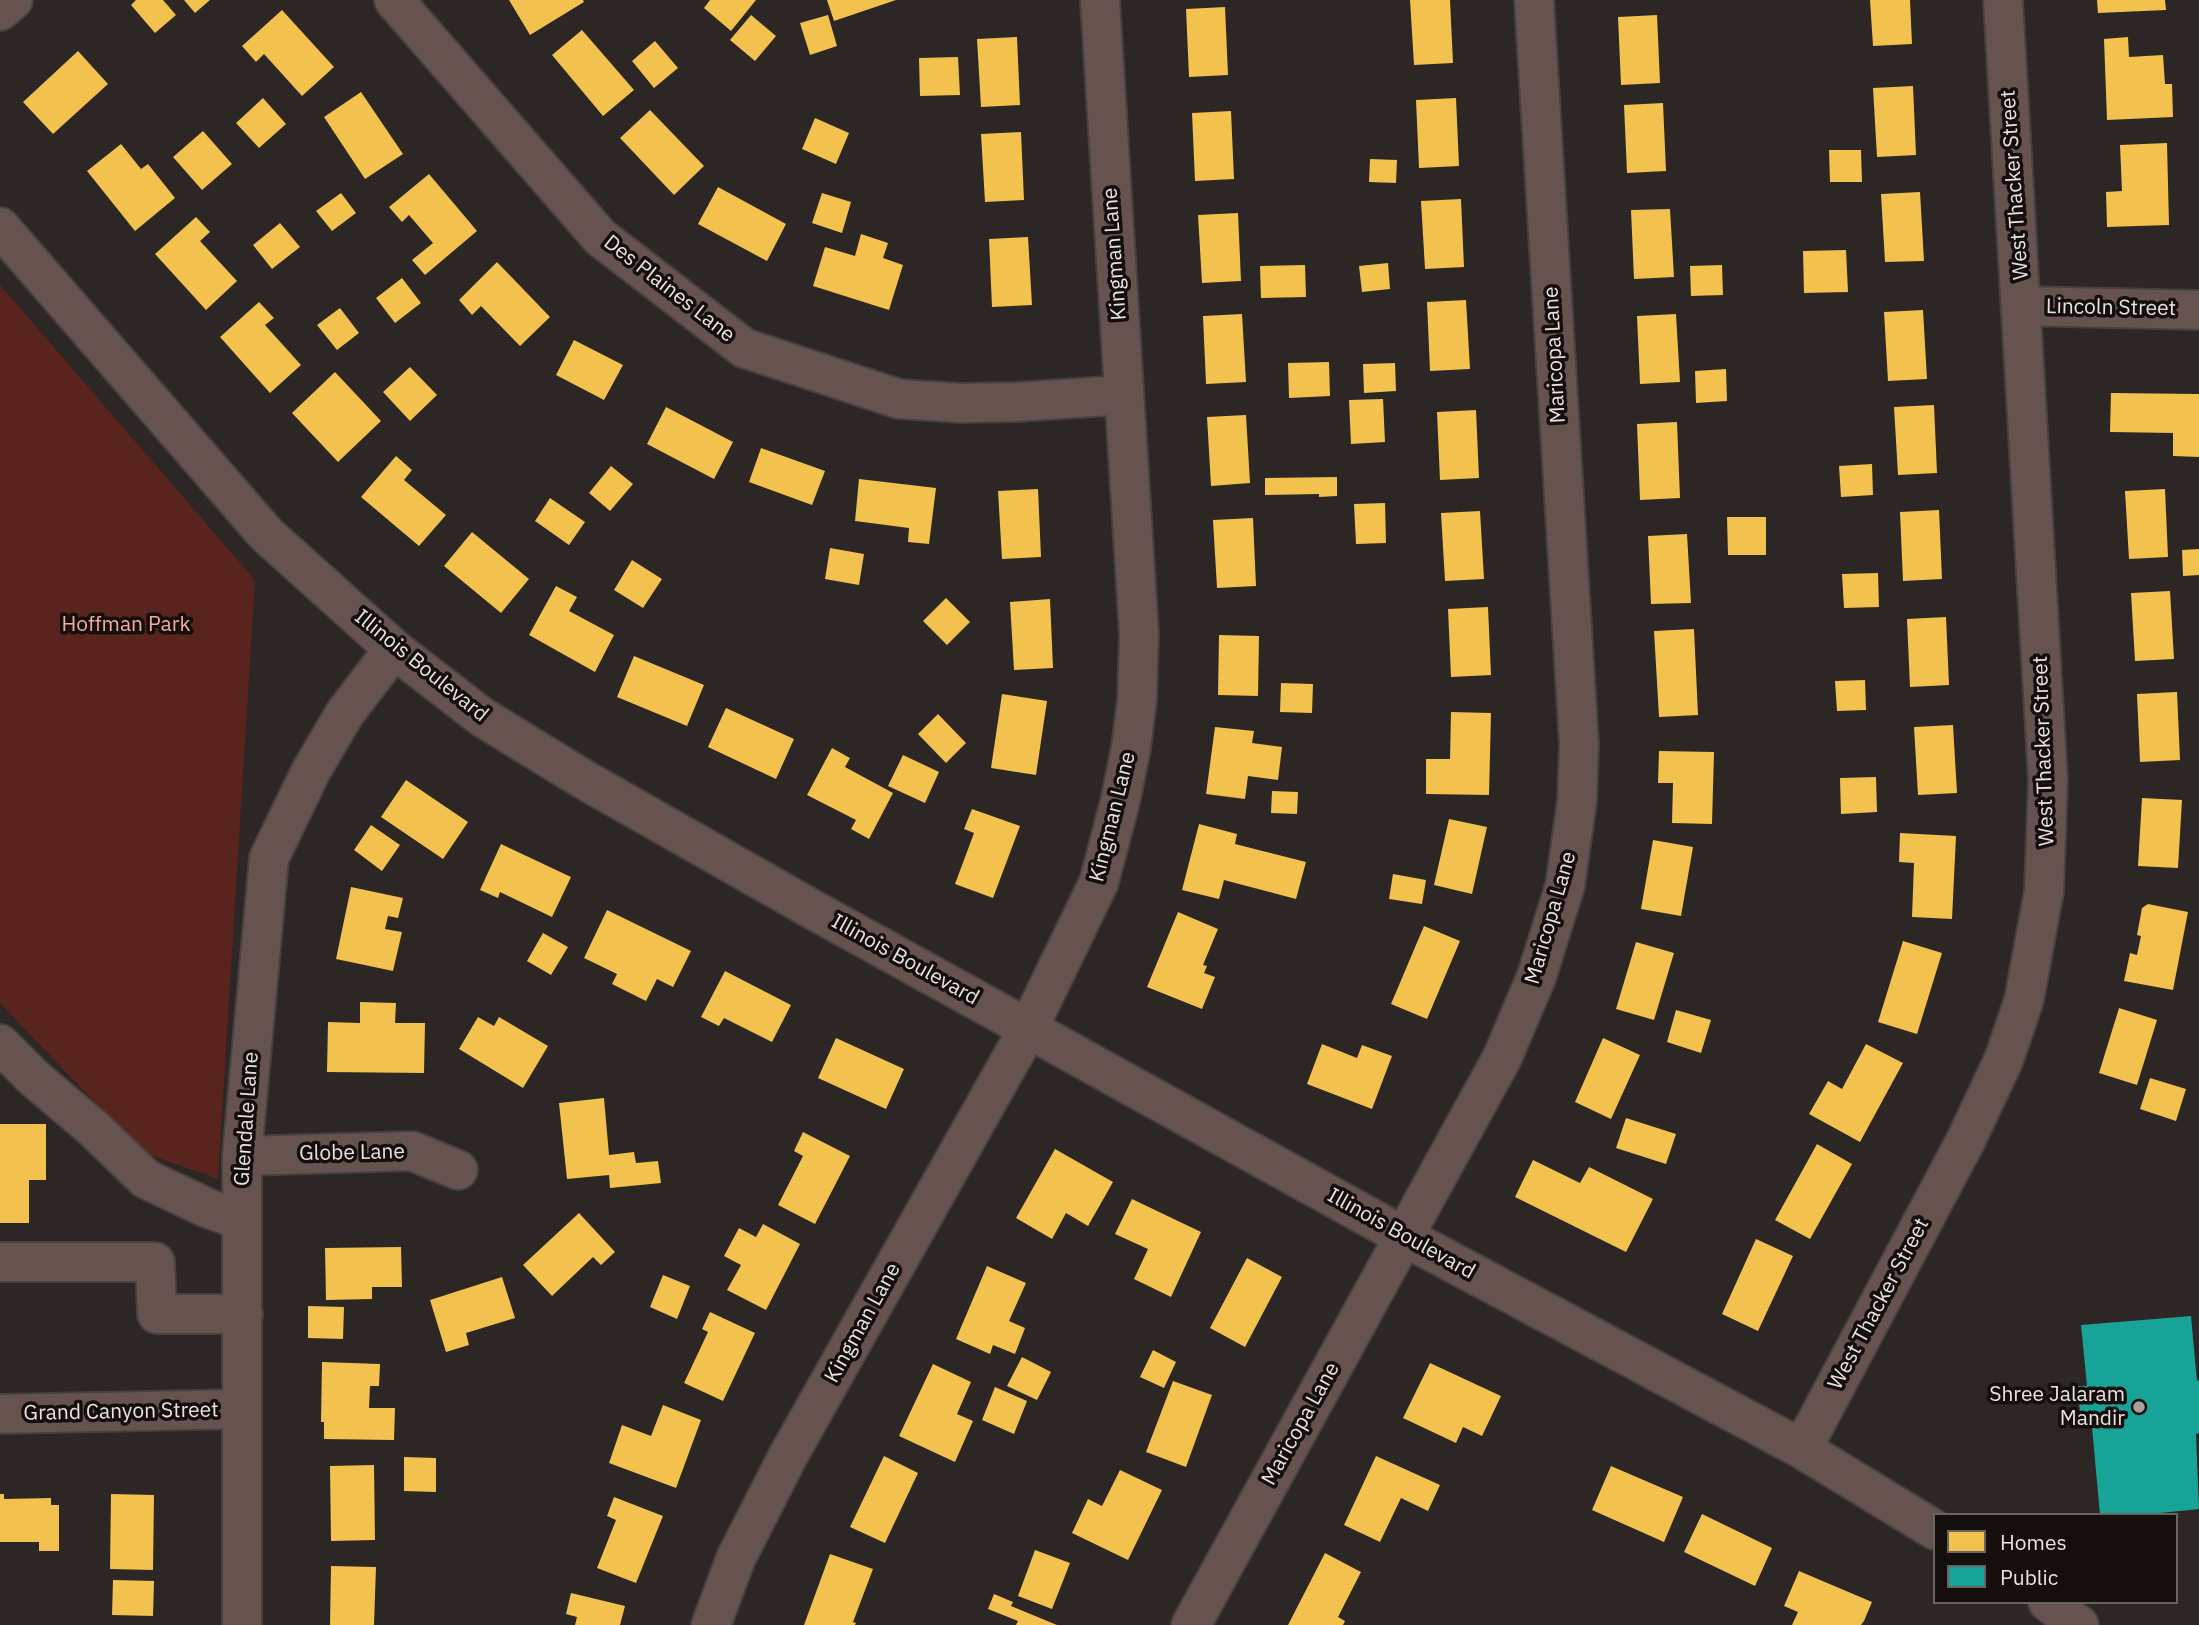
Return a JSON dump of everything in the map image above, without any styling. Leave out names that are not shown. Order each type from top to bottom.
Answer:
[{"type":"street","points":[[0,11],[13,0]]},
{"type":"street","name":"Des Plaines Lane","points":[[394,0],[600,237],[744,348],[899,399],[961,403],[1124,395]]},
{"type":"street","name":"Kingman Lane","points":[[710,1625],[736,1558],[788,1456],[1028,1029],[1099,882],[1120,802],[1137,700],[1139,634],[1100,0]]},
{"type":"street","name":"Maricopa Lane","points":[[1191,1625],[1502,1058],[1521,1016],[1549,939],[1564,886],[1577,801],[1578,744],[1534,0]]},
{"type":"street","name":"West Thacker Street","points":[[1802,1449],[1966,1140],[2004,1059],[2024,1000],[2044,891],[2048,780],[2003,0]]},
{"type":"street","name":"Illinois Boulevard","points":[[0,226],[266,534],[394,649],[482,717],[583,779],[1028,1029],[1404,1236],[1802,1449],[1933,1529]]},
{"type":"street","name":"Lincoln Street","points":[[2022,306],[2199,310]]},
{"type":"street","name":"Glendale Lane","points":[[242,1625],[242,1156],[269,858],[317,759],[345,713],[394,649]]},
{"type":"street","points":[[0,1044],[146,1180],[207,1208],[241,1220]]},
{"type":"street","name":"Globe Lane","points":[[242,1156],[412,1151],[458,1170]]},
{"type":"street","points":[[0,1262],[155,1262],[157,1314],[243,1314]]},
{"type":"street","name":"Grand Canyon Street","points":[[0,1414],[243,1409]]},
{"type":"street","points":[[2051,1604],[2079,1625]]},
{"type":"green space","name":"Hoffman Park","points":[[0,285],[255,580],[218,1179],[142,1152],[0,1003]]},
{"type":"building: Homes","points":[[136,0],[163,0],[176,15],[155,33],[131,5]]},
{"type":"building: Homes","points":[[184,0],[210,0],[195,13]]},
{"type":"building: Homes","points":[[509,0],[583,0],[584,2],[530,35]]},
{"type":"building: Homes","points":[[710,0],[756,0],[731,31],[704,8]]},
{"type":"building: Homes","points":[[827,0],[896,0],[834,21]]},
{"type":"building: Homes","points":[[1410,0],[1450,0],[1453,63],[1414,65]]},
{"type":"building: Homes","points":[[1870,0],[1910,0],[1912,44],[1873,46]]},
{"type":"building: Homes","points":[[2097,0],[2165,0],[2166,10],[2098,13]]},
{"type":"building: Homes","points":[[1225,7],[1228,75],[1189,77],[1186,9]]},
{"type":"building: Homes","points":[[282,10],[334,67],[302,96],[264,54],[256,62],[242,46]]},
{"type":"building: Homes","points":[[751,15],[776,36],[755,61],[730,40]]},
{"type":"building: Homes","points":[[828,15],[837,46],[810,55],[800,23]]},
{"type":"building: Homes","points":[[1657,15],[1660,83],[1621,85],[1618,17]]},
{"type":"building: Homes","points":[[582,30],[634,90],[603,116],[552,55]]},
{"type":"building: Homes","points":[[1017,37],[1020,105],[981,107],[977,39]]},
{"type":"building: Homes","points":[[2128,37],[2129,57],[2163,55],[2165,84],[2172,84],[2173,117],[2107,120],[2104,39]]},
{"type":"building: Homes","points":[[655,41],[678,68],[654,88],[632,61]]},
{"type":"building: Homes","points":[[78,51],[108,84],[53,134],[23,102]]},
{"type":"building: Homes","points":[[958,57],[960,95],[920,96],[919,58]]},
{"type":"building: Homes","points":[[1913,86],[1916,155],[1877,157],[1873,88]]},
{"type":"building: Homes","points":[[361,92],[403,154],[365,179],[324,117]]},
{"type":"building: Homes","points":[[263,98],[286,124],[259,148],[236,123]]},
{"type":"building: Homes","points":[[1456,98],[1459,166],[1419,168],[1416,100]]},
{"type":"building: Homes","points":[[1663,103],[1666,171],[1627,173],[1624,105]]},
{"type":"building: Homes","points":[[650,110],[704,166],[674,195],[620,138]]},
{"type":"building: Homes","points":[[1231,111],[1234,179],[1195,181],[1192,113]]},
{"type":"building: Homes","points":[[815,118],[849,133],[836,164],[802,149]]},
{"type":"building: Homes","points":[[203,131],[232,164],[202,190],[173,157]]},
{"type":"building: Homes","points":[[1021,132],[1024,200],[985,202],[981,134]]},
{"type":"building: Homes","points":[[2167,143],[2169,225],[2107,227],[2106,192],[2122,191],[2120,145]]},
{"type":"building: Homes","points":[[121,144],[141,169],[148,164],[175,198],[135,231],[87,171]]},
{"type":"building: Homes","points":[[1829,150],[1861,150],[1862,182],[1830,182]]},
{"type":"building: Homes","points":[[1370,159],[1397,160],[1396,183],[1369,182]]},
{"type":"building: Homes","points":[[429,174],[477,231],[425,275],[412,260],[433,243],[409,215],[402,222],[389,207]]},
{"type":"building: Homes","points":[[718,187],[786,224],[767,261],[698,224]]},
{"type":"building: Homes","points":[[1920,192],[1924,261],[1885,262],[1881,194]]},
{"type":"building: Homes","points":[[341,193],[356,213],[332,231],[316,211]]},
{"type":"building: Homes","points":[[822,193],[851,202],[842,233],[812,223]]},
{"type":"building: Homes","points":[[1461,199],[1464,267],[1425,269],[1421,201]]},
{"type":"building: Homes","points":[[1670,209],[1674,277],[1634,279],[1631,210]]},
{"type":"building: Homes","points":[[1238,213],[1241,281],[1202,283],[1198,215]]},
{"type":"building: Homes","points":[[196,217],[210,232],[200,241],[237,281],[206,310],[155,254]]},
{"type":"building: Homes","points":[[280,223],[300,247],[272,269],[253,245]]},
{"type":"building: Homes","points":[[861,234],[888,243],[883,258],[903,265],[889,310],[813,286],[825,247],[855,256]]},
{"type":"building: Homes","points":[[1028,237],[1032,305],[992,307],[989,239]]},
{"type":"building: Homes","points":[[1846,250],[1848,292],[1804,293],[1803,251]]},
{"type":"building: Homes","points":[[497,262],[550,317],[520,346],[481,306],[472,315],[459,300]]},
{"type":"building: Homes","points":[[1388,263],[1390,289],[1362,292],[1359,266]]},
{"type":"building: Homes","points":[[1305,265],[1306,297],[1261,298],[1260,266]]},
{"type":"building: Homes","points":[[1722,265],[1723,295],[1691,296],[1690,266]]},
{"type":"building: Homes","points":[[402,278],[421,303],[395,323],[376,298]]},
{"type":"building: Homes","points":[[1466,300],[1470,369],[1430,371],[1427,302]]},
{"type":"building: Homes","points":[[259,302],[274,318],[265,325],[301,365],[270,393],[220,337]]},
{"type":"building: Homes","points":[[340,308],[359,333],[337,350],[317,325]]},
{"type":"building: Homes","points":[[1923,310],[1927,379],[1888,381],[1884,312]]},
{"type":"building: Homes","points":[[1242,314],[1246,382],[1206,384],[1203,316]]},
{"type":"building: Homes","points":[[1676,314],[1680,382],[1640,384],[1637,316]]},
{"type":"building: Homes","points":[[574,340],[623,365],[604,400],[556,375]]},
{"type":"building: Homes","points":[[1329,362],[1330,396],[1289,398],[1288,363]]},
{"type":"building: Homes","points":[[1395,363],[1396,391],[1364,393],[1363,364]]},
{"type":"building: Homes","points":[[410,367],[437,395],[410,421],[383,392]]},
{"type":"building: Homes","points":[[1726,369],[1727,401],[1696,403],[1695,371]]},
{"type":"building: Homes","points":[[335,372],[381,421],[338,462],[292,413]]},
{"type":"building: Homes","points":[[2111,393],[2199,394],[2199,457],[2173,456],[2173,433],[2110,432]]},
{"type":"building: Homes","points":[[1383,399],[1385,442],[1351,444],[1349,400]]},
{"type":"building: Homes","points":[[1934,405],[1937,473],[1898,475],[1894,407]]},
{"type":"building: Homes","points":[[666,407],[733,442],[714,479],[647,444]]},
{"type":"building: Homes","points":[[1476,410],[1479,478],[1440,480],[1437,412]]},
{"type":"building: Homes","points":[[1246,415],[1250,483],[1211,486],[1207,417]]},
{"type":"building: Homes","points":[[1677,422],[1680,498],[1640,500],[1637,424]]},
{"type":"building: Homes","points":[[761,448],[825,471],[812,505],[749,482]]},
{"type":"building: Homes","points":[[396,456],[412,470],[404,480],[446,515],[419,546],[361,497]]},
{"type":"building: Homes","points":[[1872,464],[1873,495],[1841,497],[1839,466]]},
{"type":"building: Homes","points":[[611,466],[633,484],[610,511],[589,493]]},
{"type":"building: Homes","points":[[1337,477],[1337,496],[1265,495],[1265,478]]},
{"type":"building: Homes","points":[[859,479],[936,488],[929,544],[908,542],[909,528],[855,521]]},
{"type":"building: Homes","points":[[1038,489],[1041,557],[1002,559],[998,491]]},
{"type":"building: Homes","points":[[2165,489],[2168,557],[2129,559],[2125,491]]},
{"type":"building: Homes","points":[[550,498],[585,522],[569,545],[535,521]]},
{"type":"building: Homes","points":[[1385,503],[1386,543],[1356,544],[1354,504]]},
{"type":"building: Homes","points":[[1939,510],[1942,579],[1903,581],[1900,512]]},
{"type":"building: Homes","points":[[1480,511],[1484,579],[1445,581],[1441,513]]},
{"type":"building: Homes","points":[[1727,517],[1766,517],[1766,555],[1728,555]]},
{"type":"building: Homes","points":[[1253,518],[1256,586],[1217,588],[1213,520]]},
{"type":"building: Homes","points":[[472,532],[529,579],[501,613],[444,566]]},
{"type":"building: Homes","points":[[1687,534],[1691,603],[1651,604],[1648,536]]},
{"type":"building: Homes","points":[[830,548],[864,554],[859,585],[825,579]]},
{"type":"building: Homes","points":[[2199,549],[2199,575],[2183,576],[2182,550]]},
{"type":"building: Homes","points":[[632,560],[662,579],[643,608],[614,590]]},
{"type":"building: Homes","points":[[1878,573],[1879,607],[1844,608],[1842,574]]},
{"type":"building: Homes","points":[[556,586],[577,597],[569,611],[614,635],[595,672],[529,635]]},
{"type":"building: Homes","points":[[2170,591],[2174,659],[2135,661],[2131,593]]},
{"type":"building: Homes","points":[[946,598],[970,622],[947,645],[923,621]]},
{"type":"building: Homes","points":[[1050,599],[1053,668],[1014,670],[1010,602]]},
{"type":"building: Homes","points":[[1488,607],[1491,675],[1451,677],[1448,609]]},
{"type":"building: Homes","points":[[1946,617],[1949,685],[1910,687],[1907,619]]},
{"type":"building: Homes","points":[[1694,629],[1698,715],[1659,717],[1654,631]]},
{"type":"building: Homes","points":[[1219,635],[1259,636],[1258,696],[1218,695]]},
{"type":"building: Homes","points":[[634,656],[704,685],[687,726],[617,697]]},
{"type":"building: Homes","points":[[1865,680],[1866,710],[1837,711],[1835,681]]},
{"type":"building: Homes","points":[[1281,683],[1313,684],[1312,713],[1280,712]]},
{"type":"building: Homes","points":[[2177,692],[2180,760],[2140,762],[2137,694]]},
{"type":"building: Homes","points":[[1002,694],[1047,701],[1036,775],[991,768]]},
{"type":"building: Homes","points":[[726,708],[794,739],[776,779],[708,747]]},
{"type":"building: Homes","points":[[1451,712],[1491,713],[1489,795],[1426,794],[1426,759],[1450,759]]},
{"type":"building: Homes","points":[[938,714],[966,743],[946,763],[918,734]]},
{"type":"building: Homes","points":[[1953,725],[1957,793],[1918,795],[1914,727]]},
{"type":"building: Homes","points":[[1215,727],[1254,731],[1252,743],[1282,747],[1278,780],[1248,776],[1245,799],[1206,794]]},
{"type":"building: Homes","points":[[832,748],[850,758],[845,767],[893,793],[869,839],[851,829],[856,820],[807,795]]},
{"type":"building: Homes","points":[[1659,751],[1714,752],[1712,824],[1672,823],[1673,783],[1658,783]]},
{"type":"building: Homes","points":[[903,755],[939,772],[925,803],[888,786]]},
{"type":"building: Homes","points":[[1876,777],[1877,812],[1841,814],[1840,778]]},
{"type":"building: Homes","points":[[406,780],[468,822],[443,859],[381,817]]},
{"type":"building: Homes","points":[[1272,791],[1298,792],[1297,814],[1271,813]]},
{"type":"building: Homes","points":[[2142,798],[2182,800],[2178,868],[2138,866]]},
{"type":"building: Homes","points":[[972,809],[1020,826],[993,898],[955,884],[974,833],[964,829]]},
{"type":"building: Homes","points":[[1449,819],[1487,827],[1472,894],[1434,885]]},
{"type":"building: Homes","points":[[1199,824],[1237,834],[1235,844],[1306,862],[1296,899],[1224,880],[1219,899],[1182,890]]},
{"type":"building: Homes","points":[[371,825],[400,845],[382,871],[354,850]]},
{"type":"building: Homes","points":[[1900,833],[1956,836],[1952,919],[1912,917],[1914,863],[1899,862]]},
{"type":"building: Homes","points":[[1653,840],[1693,847],[1681,916],[1641,909]]},
{"type":"building: Homes","points":[[501,844],[571,877],[552,917],[500,892],[498,898],[480,890]]},
{"type":"building: Homes","points":[[1393,874],[1426,880],[1422,904],[1389,899]]},
{"type":"building: Homes","points":[[351,887],[403,898],[398,918],[388,916],[385,929],[402,932],[393,971],[336,959]]},
{"type":"building: Homes","points":[[2148,904],[2188,912],[2173,990],[2124,981],[2130,953],[2137,955],[2141,936],[2137,935],[2142,908]]},
{"type":"building: Homes","points":[[607,910],[691,951],[673,987],[657,979],[646,1001],[612,984],[617,974],[584,958]]},
{"type":"building: Homes","points":[[1178,912],[1218,929],[1203,965],[1207,966],[1204,973],[1215,977],[1202,1009],[1147,987]]},
{"type":"building: Homes","points":[[1424,926],[1460,941],[1427,1019],[1391,1004]]},
{"type":"building: Homes","points":[[543,933],[568,947],[551,975],[527,961]]},
{"type":"building: Homes","points":[[1903,941],[1942,953],[1917,1034],[1878,1022]]},
{"type":"building: Homes","points":[[1636,942],[1674,953],[1654,1020],[1616,1009]]},
{"type":"building: Homes","points":[[725,971],[791,1005],[772,1042],[724,1018],[719,1026],[701,1017]]},
{"type":"building: Homes","points":[[360,1002],[396,1003],[395,1023],[425,1023],[424,1073],[327,1072],[328,1022],[360,1023]]},
{"type":"building: Homes","points":[[2119,1008],[2157,1020],[2137,1085],[2099,1073]]},
{"type":"building: Homes","points":[[1676,1010],[1711,1020],[1701,1053],[1667,1042]]},
{"type":"building: Homes","points":[[478,1017],[494,1026],[499,1017],[548,1046],[523,1088],[459,1049]]},
{"type":"building: Homes","points":[[836,1038],[904,1069],[886,1109],[818,1078]]},
{"type":"building: Homes","points":[[1603,1038],[1640,1055],[1611,1119],[1575,1102]]},
{"type":"building: Homes","points":[[1322,1044],[1357,1058],[1362,1045],[1392,1056],[1372,1109],[1307,1084]]},
{"type":"building: Homes","points":[[1866,1044],[1903,1063],[1860,1142],[1809,1114],[1828,1081],[1842,1089]]},
{"type":"building: Homes","points":[[2150,1078],[2186,1089],[2176,1121],[2140,1109]]},
{"type":"building: Homes","points":[[604,1098],[609,1155],[634,1152],[636,1163],[658,1161],[661,1183],[610,1188],[609,1175],[567,1179],[559,1103]]},
{"type":"building: Homes","points":[[1626,1118],[1676,1134],[1666,1164],[1616,1148]]},
{"type":"building: Homes","points":[[0,1124],[46,1124],[46,1180],[29,1180],[29,1223],[0,1223]]},
{"type":"building: Homes","points":[[803,1132],[850,1156],[815,1224],[778,1205],[803,1156],[794,1151]]},
{"type":"building: Homes","points":[[1817,1144],[1852,1164],[1810,1239],[1775,1220]]},
{"type":"building: Homes","points":[[1055,1149],[1113,1182],[1088,1226],[1066,1213],[1052,1239],[1016,1218]]},
{"type":"building: Homes","points":[[1533,1160],[1580,1183],[1589,1167],[1653,1199],[1626,1252],[1515,1197]]},
{"type":"building: Homes","points":[[1132,1199],[1201,1232],[1171,1297],[1134,1279],[1148,1249],[1115,1234]]},
{"type":"building: Homes","points":[[579,1213],[615,1252],[601,1265],[593,1257],[552,1296],[523,1265]]},
{"type":"building: Homes","points":[[763,1224],[800,1244],[766,1310],[727,1290],[741,1265],[724,1256],[739,1228],[756,1237]]},
{"type":"building: Homes","points":[[1756,1239],[1793,1256],[1758,1331],[1722,1314]]},
{"type":"building: Homes","points":[[401,1247],[402,1287],[372,1287],[372,1299],[326,1300],[325,1248]]},
{"type":"building: Homes","points":[[1247,1258],[1282,1277],[1245,1347],[1210,1328]]},
{"type":"building: Homes","points":[[987,1266],[1026,1283],[1009,1321],[1025,1328],[1015,1354],[993,1345],[990,1354],[956,1339]]},
{"type":"building: Homes","points":[[663,1275],[690,1286],[677,1319],[650,1307]]},
{"type":"building: Homes","points":[[502,1277],[515,1318],[466,1333],[469,1345],[446,1352],[430,1300]]},
{"type":"building: Homes","points":[[308,1306],[344,1307],[343,1339],[308,1338]]},
{"type":"building: Homes","points":[[710,1312],[755,1333],[723,1401],[684,1383],[708,1332],[702,1329]]},
{"type":"building: Homes","points":[[1153,1350],[1176,1362],[1164,1388],[1140,1377]]},
{"type":"building: Homes","points":[[1022,1357],[1051,1372],[1037,1400],[1007,1386]]},
{"type":"building: Homes","points":[[322,1362],[380,1364],[379,1386],[370,1386],[369,1408],[395,1408],[394,1440],[324,1439],[324,1422],[321,1422]]},
{"type":"building: Homes","points":[[1430,1363],[1501,1396],[1482,1436],[1463,1427],[1456,1443],[1403,1418]]},
{"type":"building: Homes","points":[[933,1364],[971,1382],[957,1414],[973,1421],[955,1462],[899,1436]]},
{"type":"building: Homes","points":[[1173,1381],[1212,1395],[1186,1467],[1146,1452]]},
{"type":"building: Homes","points":[[995,1387],[1027,1401],[1014,1434],[982,1420]]},
{"type":"building: Homes","points":[[663,1405],[701,1420],[676,1488],[609,1463],[622,1425],[651,1436]]},
{"type":"building: Homes","points":[[884,1456],[918,1473],[885,1543],[850,1527]]},
{"type":"building: Homes","points":[[1376,1456],[1440,1485],[1428,1511],[1401,1498],[1380,1542],[1344,1525]]},
{"type":"building: Homes","points":[[404,1457],[436,1458],[436,1492],[404,1491]]},
{"type":"building: Homes","points":[[374,1465],[375,1540],[331,1541],[330,1466]]},
{"type":"building: Homes","points":[[1611,1466],[1683,1497],[1664,1542],[1592,1510]]},
{"type":"building: Homes","points":[[1120,1470],[1162,1490],[1128,1560],[1072,1533],[1088,1499],[1102,1506]]},
{"type":"building: Homes","points":[[0,1494],[4,1494],[4,1499],[51,1498],[51,1505],[59,1505],[59,1551],[39,1551],[39,1542],[0,1542]]},
{"type":"building: Homes","points":[[111,1494],[154,1495],[153,1570],[110,1569]]},
{"type":"building: Homes","points":[[614,1497],[663,1516],[636,1583],[597,1568],[616,1520],[607,1516]]},
{"type":"building: Homes","points":[[1702,1514],[1772,1548],[1755,1586],[1684,1552]]},
{"type":"building: Homes","points":[[1035,1550],[1070,1563],[1052,1609],[1018,1596]]},
{"type":"building: Homes","points":[[1325,1553],[1361,1572],[1338,1617],[1345,1621],[1343,1625],[1288,1625]]},
{"type":"building: Homes","points":[[830,1554],[873,1569],[853,1622],[856,1623],[804,1625]]},
{"type":"building: Homes","points":[[331,1566],[376,1567],[374,1625],[330,1625]]},
{"type":"building: Homes","points":[[1799,1571],[1872,1602],[1861,1625],[1792,1625],[1798,1612],[1784,1606]]},
{"type":"building: Homes","points":[[113,1580],[154,1581],[153,1616],[112,1615]]},
{"type":"building: Homes","points":[[571,1593],[625,1606],[620,1625],[575,1625],[577,1617],[566,1614]]},
{"type":"building: Homes","points":[[994,1594],[1013,1602],[1011,1606],[1057,1625],[1016,1625],[1018,1621],[988,1609]]},
{"type":"building: Public","name":"Shree Jalaram Mandir","points":[[2191,1316],[2197,1381],[2199,1380],[2199,1433],[2196,1434],[2199,1509],[2160,1513],[2100,1513],[2092,1427],[2081,1428],[2078,1386],[2087,1386],[2081,1325]]},
{"type":"place","name":"Shree Jalaram Mandir","points":[[2139,1407]]}]
